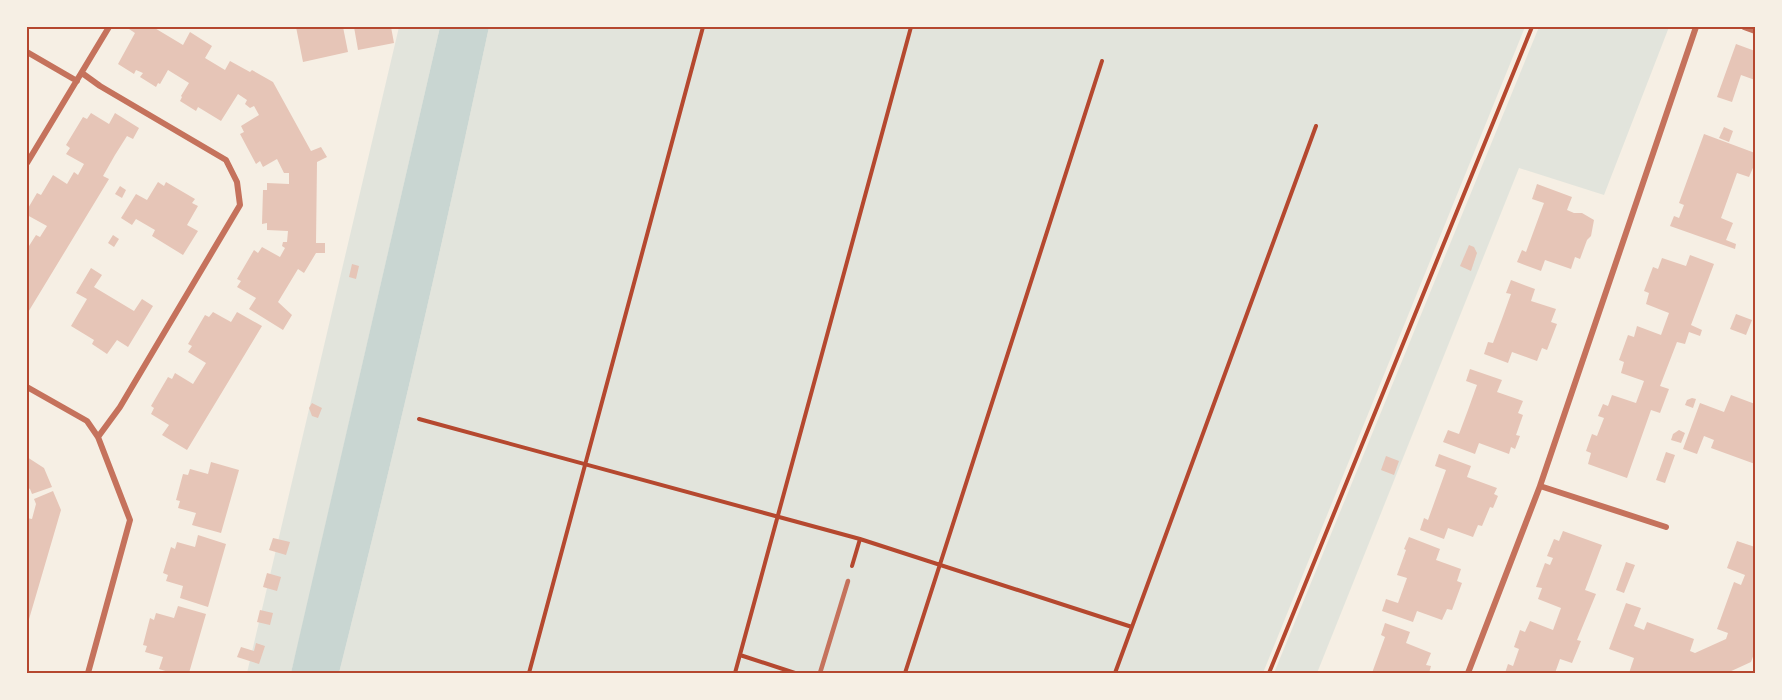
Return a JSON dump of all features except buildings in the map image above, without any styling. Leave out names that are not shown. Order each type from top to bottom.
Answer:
[{"type":"street","points":[[27,163],[109,27]]},
{"type":"street","points":[[1468,673],[1540,486],[1696,27]]},
{"type":"street","points":[[1744,27],[1755,31]]},
{"type":"street","points":[[27,52],[77,81]]},
{"type":"street","points":[[82,73],[100,86],[226,160],[237,182],[240,205],[120,407],[98,437]]},
{"type":"street","points":[[27,387],[87,421],[98,437],[130,520],[88,673]]},
{"type":"street","points":[[1540,486],[1666,526]]},
{"type":"lane","points":[[820,673],[848,581]]},
{"type":"path","points":[[529,673],[703,27]]},
{"type":"path","points":[[735,673],[911,27]]},
{"type":"path","points":[[1269,673],[1532,27]]},
{"type":"path","points":[[905,673],[1102,61]]},
{"type":"path","points":[[1115,673],[1316,126]]},
{"type":"path","points":[[419,419],[860,539],[1132,627]]},
{"type":"path","points":[[848,581],[860,539]]},
{"type":"path","points":[[740,655],[795,673]]},
{"type":"shaded area","points":[[399,27],[440,27],[298,645],[291,673],[247,673]]},
{"type":"shaded area","points":[[440,27],[489,27],[417,351],[339,673],[291,673]]},
{"type":"shaded area","points":[[489,27],[1525,27],[1263,673],[339,673],[417,351]]},
{"type":"shaded area","points":[[1539,27],[1669,27],[1604,195],[1519,168],[1317,673],[1274,673]]}]
